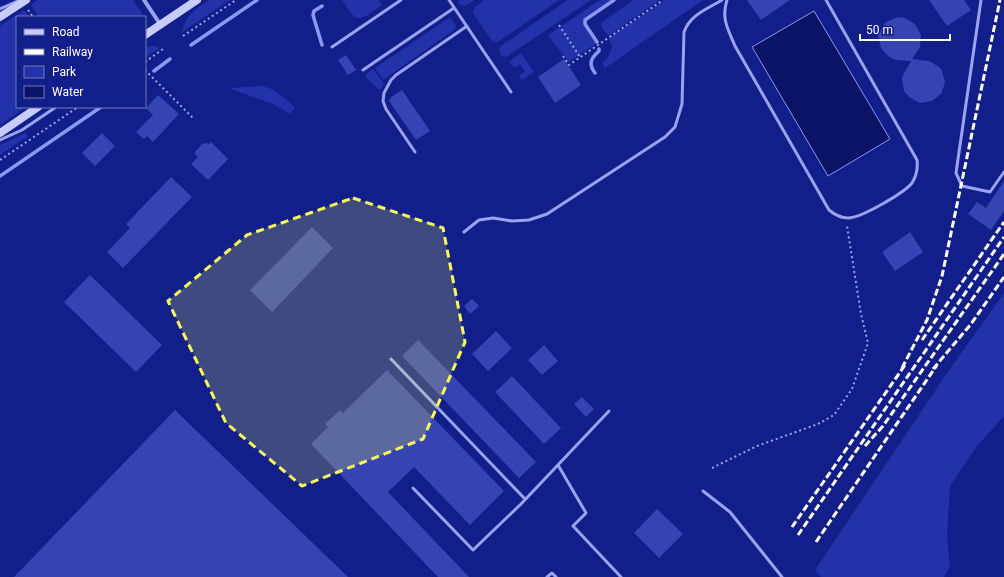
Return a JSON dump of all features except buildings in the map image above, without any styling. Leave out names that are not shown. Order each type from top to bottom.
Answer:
[{"type":"street","points":[[144,0],[161,25]]},
{"type":"street","points":[[146,34],[197,0]]},
{"type":"street","points":[[0,17],[26,4]]},
{"type":"street","points":[[0,133],[37,108]]},
{"type":"lane","points":[[0,9],[20,0]]},
{"type":"lane","points":[[332,47],[401,0]]},
{"type":"lane","points":[[449,0],[511,92]]},
{"type":"lane","points":[[464,232],[479,220],[493,218],[512,221],[530,220],[547,214],[664,137],[675,127],[682,104],[684,32],[687,24],[698,14],[722,0]]},
{"type":"lane","points":[[727,0],[724,9],[725,22],[735,46],[829,210],[836,216],[846,219],[864,215],[904,190],[911,184],[916,176],[918,167],[917,160],[826,0]]},
{"type":"lane","points":[[981,0],[956,173],[962,186],[990,192],[1004,172]]},
{"type":"lane","points":[[364,70],[454,8]]},
{"type":"lane","points":[[415,152],[386,109],[383,101],[386,87],[396,75],[467,26]]},
{"type":"lane","points":[[0,140],[22,130],[55,108]]},
{"type":"lane","points":[[391,359],[525,499]]},
{"type":"lane","points":[[412,488],[473,550],[525,499],[609,411]]},
{"type":"lane","points":[[558,465],[586,513],[573,526],[621,577]]},
{"type":"lane","points":[[703,491],[730,512],[782,577]]},
{"type":"lane","points":[[547,577],[552,573],[556,577]]},
{"type":"path","points":[[183,36],[236,0]]},
{"type":"path","points":[[563,56],[569,65],[663,0]]},
{"type":"path","points":[[26,4],[33,16]]},
{"type":"path","points":[[559,25],[580,57]]},
{"type":"path","points":[[146,61],[163,50]]},
{"type":"path","points":[[146,71],[193,118]]},
{"type":"path","points":[[0,160],[77,108]]},
{"type":"path","points":[[712,468],[757,446],[818,424],[834,415],[852,389],[868,343],[861,314],[846,219]]},
{"type":"highlighted area","points":[[353,198],[443,228],[465,342],[423,439],[302,486],[226,423],[168,301],[247,235]]},
{"type":"green space","points":[[38,0],[133,0],[143,16],[38,16],[31,5]]},
{"type":"green space","points":[[210,0],[230,0],[182,32],[189,16],[200,6]]},
{"type":"green space","points":[[342,0],[379,0],[382,5],[368,15],[359,18],[352,14]]},
{"type":"green space","points":[[460,0],[475,0],[464,6],[458,2]]},
{"type":"green space","points":[[484,0],[559,0],[499,41],[494,42],[473,13],[475,7]]},
{"type":"green space","points":[[568,0],[591,0],[509,55],[505,57],[501,55],[499,50],[502,45]]},
{"type":"green space","points":[[600,0],[613,0],[585,19],[584,24],[597,43],[569,62],[548,35]]},
{"type":"green space","points":[[633,0],[660,0],[608,36],[601,26],[601,23]]},
{"type":"green space","points":[[665,0],[703,0],[605,68],[602,63],[608,57],[612,47],[609,38]]},
{"type":"green space","points":[[24,10],[28,16],[16,16],[16,108],[25,108],[0,125],[0,26]]},
{"type":"green space","points":[[450,17],[456,26],[454,30],[383,80],[375,68]]},
{"type":"green space","points":[[154,46],[159,48],[146,57],[146,47]]},
{"type":"green space","points":[[521,53],[534,72],[522,80],[519,76],[525,71],[520,64],[514,68],[509,62]]},
{"type":"green space","points":[[373,69],[384,84],[380,90],[369,81],[365,75]]},
{"type":"green space","points":[[260,86],[275,91],[295,107],[290,114],[273,104],[231,89]]},
{"type":"green space","points":[[25,133],[28,136],[0,155],[0,145]]},
{"type":"green space","points":[[1004,293],[1004,416],[977,446],[950,486],[947,536],[950,567],[944,577],[821,577],[815,570],[947,373]]},
{"type":"water","points":[[814,11],[890,139],[828,176],[752,47]]},
{"type":"waterway","points":[[191,45],[257,0]]},
{"type":"waterway","points":[[597,42],[585,24],[585,20],[614,0]]},
{"type":"waterway","points":[[322,6],[314,11],[313,15],[322,45]]},
{"type":"waterway","points":[[595,73],[591,61],[599,49]]},
{"type":"waterway","points":[[154,71],[170,59]]},
{"type":"waterway","points":[[0,176],[100,108]]},
{"type":"railway","points":[[902,368],[927,320],[942,276],[1000,0]]},
{"type":"railway","points":[[922,340],[1004,222]]},
{"type":"railway","points":[[798,535],[1004,237]]},
{"type":"railway","points":[[865,446],[883,426],[1004,254]]},
{"type":"railway","points":[[933,369],[971,324],[1004,277]]},
{"type":"railway","points":[[792,527],[905,365]]},
{"type":"railway","points":[[816,542],[937,365]]}]
